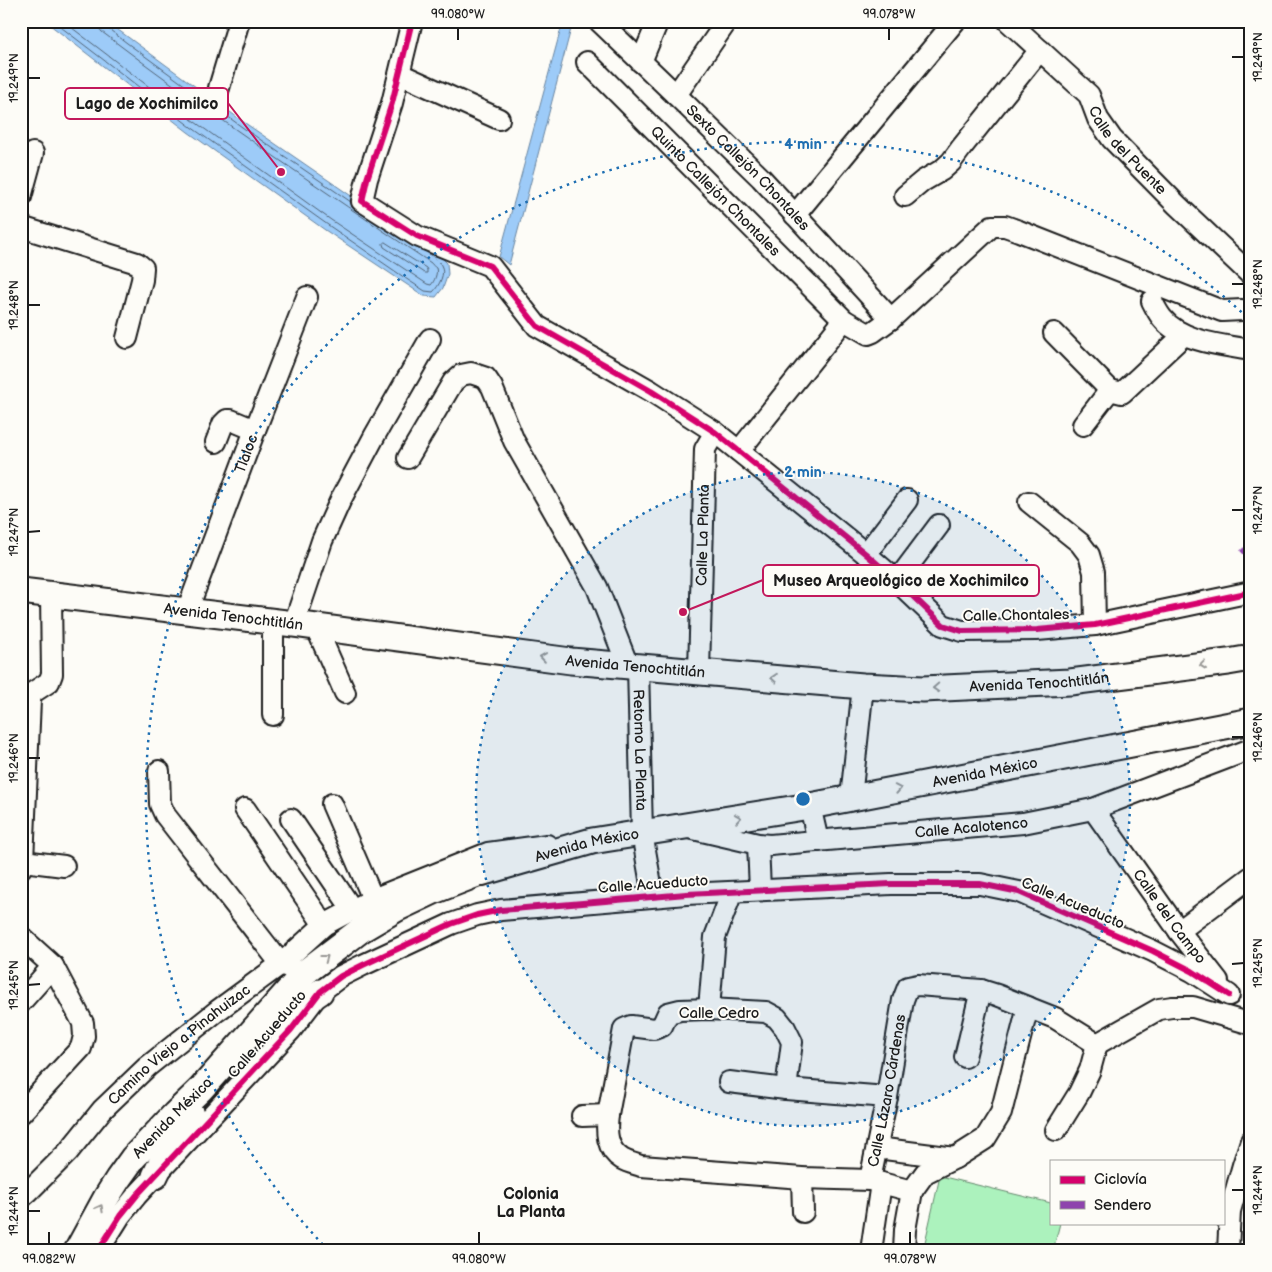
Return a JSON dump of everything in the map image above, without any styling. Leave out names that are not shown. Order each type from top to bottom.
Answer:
[{"type":"main road","name":"Avenida Tenochtitlán","points":[[21,591],[294,624],[571,661],[863,686],[923,689],[1070,682],[1251,658]]},
{"type":"main road","name":"Avenida México","points":[[76,1251],[106,1198],[133,1158],[201,1090],[247,1036],[312,982],[362,929],[396,909],[436,890],[477,874],[592,841],[810,806],[1246,728]]},
{"type":"main road","points":[[154,1176],[169,1147],[194,1109],[201,1090]]},
{"type":"street","points":[[220,88],[239,21]]},
{"type":"street","points":[[412,21],[400,74],[499,119]]},
{"type":"street","name":"Sexto Callejón Chontales","points":[[599,21],[760,178],[892,319]]},
{"type":"street","points":[[676,95],[727,21]]},
{"type":"street","points":[[795,214],[955,21]]},
{"type":"street","name":"Calle del Puente","points":[[1008,21],[1088,94],[1098,119],[1112,139],[1251,276]]},
{"type":"street","points":[[641,62],[655,22]]},
{"type":"street","points":[[905,196],[951,162],[1040,50]]},
{"type":"street","name":"Quinto Callejón Chontales","points":[[587,62],[844,320],[868,334],[892,319]]},
{"type":"street","name":"Calle Chontales","points":[[400,74],[367,179],[362,201],[417,236],[490,266],[537,326],[652,390],[715,432],[866,554],[943,625],[962,631],[1037,630],[1095,625],[1251,592]]},
{"type":"street","points":[[21,197],[32,153]]},
{"type":"street","points":[[892,319],[992,226],[1005,226],[1222,311],[1248,311]]},
{"type":"street","points":[[21,227],[137,263],[143,268],[142,280],[127,338]]},
{"type":"street","name":"Tlaloc","points":[[187,611],[307,297]]},
{"type":"street","points":[[1152,301],[1163,319],[1184,335],[1214,344],[1251,350]]},
{"type":"street","points":[[740,451],[844,320]]},
{"type":"street","points":[[1054,333],[1110,390],[1122,392],[1184,335]]},
{"type":"street","points":[[273,715],[294,624],[322,541],[341,499],[375,435],[430,339]]},
{"type":"street","points":[[408,458],[453,382],[461,375],[471,373],[486,378],[492,387],[514,440],[597,587],[633,666]]},
{"type":"street","points":[[1083,425],[1110,390]]},
{"type":"street","points":[[216,442],[223,424],[227,420],[255,430]]},
{"type":"street","name":"Calle La Planta","points":[[698,671],[705,449],[715,432]]},
{"type":"street","points":[[866,554],[907,500]]},
{"type":"street","points":[[1029,502],[1080,544],[1089,555],[1094,572],[1095,625]]},
{"type":"street","points":[[897,581],[939,525]]},
{"type":"street","points":[[51,594],[52,674],[49,682],[32,693],[30,700],[22,864],[64,866]]},
{"type":"street","points":[[294,624],[344,693]]},
{"type":"street","name":"Retorno La Planta","points":[[633,666],[642,832]]},
{"type":"street","points":[[850,798],[863,686]]},
{"type":"street","name":"Calle Acalotenco","points":[[682,827],[770,845],[1023,823],[1093,809],[1251,749]]},
{"type":"street","points":[[159,771],[160,804],[165,815],[281,964],[312,982]]},
{"type":"street","points":[[332,804],[373,899]]},
{"type":"street","points":[[810,806],[818,841]]},
{"type":"street","points":[[245,809],[324,925]]},
{"type":"street","name":"Calle del Campo","points":[[1093,809],[1179,932],[1251,1023]]},
{"type":"street","points":[[291,819],[352,909]]},
{"type":"street","name":"Calle Acueducto","points":[[642,832],[653,896]]},
{"type":"street","name":"Camino Viejo a Pinahuizac","points":[[21,1198],[68,1152],[102,1110],[147,1067],[217,1011],[281,964],[324,925],[373,899],[488,853],[583,839],[592,841]]},
{"type":"street","points":[[758,844],[760,890]]},
{"type":"street","points":[[1179,932],[1251,877]]},
{"type":"street","name":"Calle Acueducto","points":[[98,1251],[120,1216],[154,1176],[292,1030],[312,982],[341,976],[451,924],[477,915],[501,910],[653,896],[891,884],[980,884],[1019,892],[1153,951],[1192,971],[1229,995]]},
{"type":"street","points":[[709,1010],[716,937],[732,892]]},
{"type":"street","points":[[21,937],[53,966],[83,1023],[84,1036],[81,1048],[21,1113]]},
{"type":"street","points":[[21,1002],[53,966]]},
{"type":"street","name":"Calle Lázaro Cárdenas","points":[[607,1120],[608,1140],[612,1150],[622,1159],[641,1166],[802,1178],[875,1181],[877,1148],[903,1000],[908,987],[918,985],[946,986],[981,990],[1054,1018],[1097,1044]]},
{"type":"street","points":[[965,1057],[981,990]]},
{"type":"street","points":[[1056,1130],[1080,1093],[1090,1070],[1097,1044],[1159,1009],[1193,1007],[1251,1023]]},
{"type":"street","points":[[904,1251],[905,1230],[912,1191],[925,1173],[955,1158],[985,1139],[1001,1113],[1028,1008]]},
{"type":"street","name":"Calle Cedro","points":[[607,1120],[624,1029],[631,1026],[654,1029],[662,1026],[668,1013],[680,1010],[766,1012],[777,1018],[792,1042],[786,1089]]},
{"type":"street","points":[[729,1082],[786,1089],[887,1097]]},
{"type":"street","points":[[582,1116],[607,1120]]},
{"type":"street","points":[[1228,1251],[1230,1211],[1251,1141]]},
{"type":"street","points":[[877,1148],[955,1158]]},
{"type":"street","points":[[802,1178],[803,1212]]},
{"type":"street","points":[[871,1251],[875,1181],[912,1191]]},
{"type":"green space","points":[[940,1176],[1050,1203],[1050,1224],[1060,1224],[1053,1251],[923,1251]]},
{"type":"water","points":[[45,21],[106,21],[245,123],[438,254],[447,263],[448,274],[443,288],[436,297],[424,296],[325,230],[188,132]]},
{"type":"water","points":[[563,21],[573,21],[509,265],[499,257]]},
{"type":"marked path","points":[[1242,549],[1251,559]]},
{"type":"cycle path","points":[[412,21],[392,103],[367,179],[362,201],[417,236],[490,266],[537,326],[651,391],[715,432],[866,554],[943,625],[962,631],[1037,630],[1095,625],[1251,592]]},
{"type":"cycle path","points":[[98,1251],[120,1216],[137,1195],[291,1030],[320,992],[341,976],[363,965],[451,924],[477,915],[501,910],[686,894],[891,884],[980,884],[1019,892],[1153,951],[1192,971],[1229,995]]},
{"type":"place","name":"Lago de Xochimilco","points":[[281,172]]},
{"type":"place","name":"Museo Arqueológico de Xochimilco","points":[[683,612]]},
{"type":"district","name":"Colonia La Planta","points":[[531,1202]]}]
